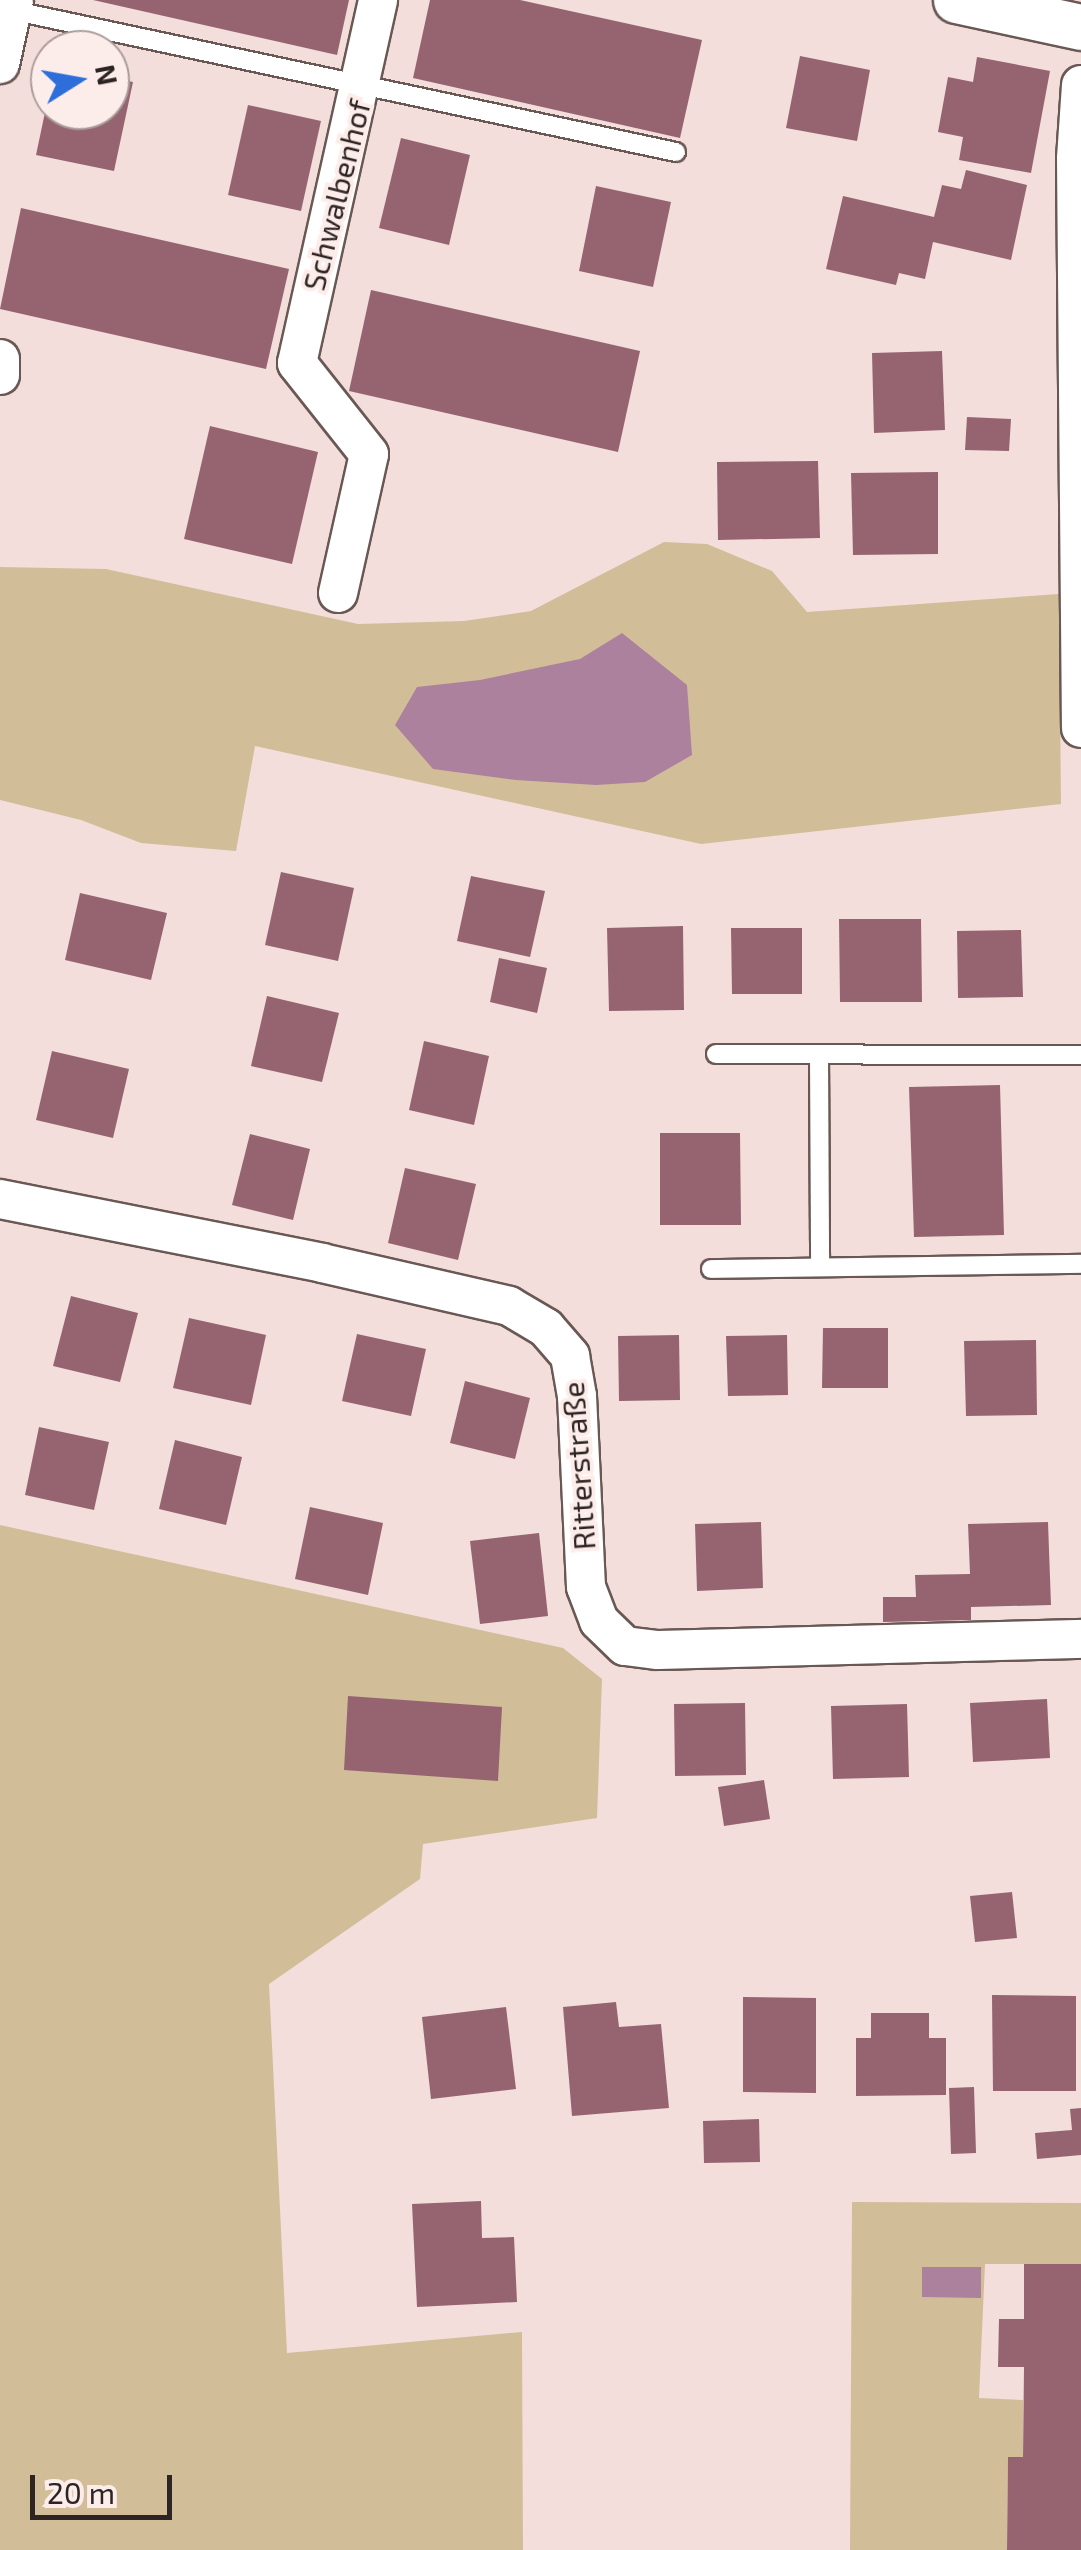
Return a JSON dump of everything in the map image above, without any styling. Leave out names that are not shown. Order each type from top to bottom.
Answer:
[{"type":"street","points":[[359,86],[378,0]]},
{"type":"street","points":[[956,0],[1081,27]]},
{"type":"street","points":[[0,64],[9,6]]},
{"type":"street","points":[[1081,85],[1076,159],[1081,728]]},
{"type":"street","name":"Schwalbenhof","points":[[338,593],[369,454],[297,363],[359,86]]},
{"type":"street","points":[[0,359],[0,375]]},
{"type":"street","name":"Ritterstraße","points":[[0,1199],[322,1263],[509,1306],[546,1328],[570,1356],[577,1396],[586,1587],[599,1621],[625,1646],[658,1650],[1081,1639]]},
{"type":"lane","points":[[9,6],[359,86]]},
{"type":"lane","name":"Schwalbenhof","points":[[359,86],[676,152]]},
{"type":"lane","points":[[716,1054],[1081,1054]]},
{"type":"lane","points":[[819,1055],[820,1267]]},
{"type":"lane","points":[[711,1270],[1081,1264]]},
{"type":"shaded area","points":[[664,542],[707,544],[772,571],[807,612],[1059,594],[1061,804],[701,844],[255,746],[236,851],[141,843],[81,820],[0,800],[0,567],[106,569],[358,624],[464,621],[531,611]]},
{"type":"shaded area","points":[[622,633],[687,685],[692,755],[645,782],[596,785],[433,769],[395,725],[417,687],[480,680],[580,659]]},
{"type":"shaded area","points":[[0,1525],[563,1648],[602,1679],[597,1818],[423,1844],[420,1879],[269,1984],[287,2353],[522,2332],[523,2550],[0,2550]]},
{"type":"shaded area","points":[[852,2202],[1081,2203],[1081,2264],[985,2264],[979,2398],[1023,2400],[1023,2457],[1008,2457],[1007,2550],[850,2550]]},
{"type":"shaded area","points":[[922,2267],[981,2267],[981,2298],[922,2297]]},
{"type":"building","points":[[93,0],[349,0],[337,55]]},
{"type":"building","points":[[430,0],[520,0],[702,40],[680,138],[413,78]]},
{"type":"building","points":[[800,56],[870,70],[857,141],[786,128]]},
{"type":"building","points":[[977,57],[1050,71],[1031,173],[959,160],[963,137],[938,132],[948,77],[973,82]]},
{"type":"building","points":[[248,105],[321,121],[301,211],[228,195]]},
{"type":"building","points":[[41,130],[123,130],[114,171],[36,155]]},
{"type":"building","points":[[401,138],[470,155],[449,245],[379,228]]},
{"type":"building","points":[[966,170],[1027,185],[1011,260],[933,242],[925,279],[899,273],[896,285],[826,269],[843,196],[934,217],[942,185],[961,189]]},
{"type":"building","points":[[596,186],[671,202],[653,287],[579,271]]},
{"type":"building","points":[[21,208],[289,269],[266,369],[0,309]]},
{"type":"building","points":[[371,290],[640,351],[618,452],[349,391]]},
{"type":"building","points":[[942,351],[945,430],[874,433],[872,353]]},
{"type":"building","points":[[967,417],[1011,419],[1009,451],[965,450]]},
{"type":"building","points":[[210,426],[318,452],[292,564],[184,539]]},
{"type":"building","points":[[818,461],[820,538],[718,540],[717,462]]},
{"type":"building","points":[[938,472],[938,554],[853,555],[851,473]]},
{"type":"building","points":[[281,872],[354,888],[338,961],[265,945]]},
{"type":"building","points":[[471,876],[545,891],[530,957],[457,941]]},
{"type":"building","points":[[80,893],[167,913],[151,980],[65,960]]},
{"type":"building","points":[[839,919],[921,919],[922,1002],[840,1002]]},
{"type":"building","points":[[683,926],[684,1010],[609,1011],[607,928]]},
{"type":"building","points":[[731,928],[802,928],[802,994],[732,994]]},
{"type":"building","points":[[1021,930],[1023,997],[958,998],[957,931]]},
{"type":"building","points":[[499,958],[547,968],[537,1013],[490,1002]]},
{"type":"building","points":[[267,996],[339,1013],[322,1082],[251,1066]]},
{"type":"building","points":[[424,1041],[489,1056],[474,1125],[409,1110]]},
{"type":"building","points":[[52,1051],[129,1069],[113,1138],[36,1120]]},
{"type":"building","points":[[1000,1085],[1004,1235],[914,1237],[909,1087]]},
{"type":"building","points":[[660,1133],[740,1133],[741,1225],[660,1225]]},
{"type":"building","points":[[250,1134],[310,1149],[293,1220],[232,1205]]},
{"type":"building","points":[[405,1168],[476,1184],[458,1260],[388,1243]]},
{"type":"building","points":[[71,1296],[138,1313],[120,1382],[53,1366]]},
{"type":"building","points":[[189,1318],[266,1335],[251,1405],[173,1388]]},
{"type":"building","points":[[823,1328],[888,1328],[888,1388],[822,1388]]},
{"type":"building","points":[[357,1334],[426,1349],[411,1416],[342,1401]]},
{"type":"building","points":[[679,1335],[680,1400],[619,1401],[618,1336]]},
{"type":"building","points":[[787,1335],[788,1395],[728,1396],[726,1336]]},
{"type":"building","points":[[1036,1340],[1037,1415],[966,1416],[964,1341]]},
{"type":"building","points":[[465,1381],[530,1398],[515,1459],[450,1443]]},
{"type":"building","points":[[39,1427],[109,1442],[94,1510],[25,1495]]},
{"type":"building","points":[[175,1440],[242,1457],[226,1525],[159,1509]]},
{"type":"building","points":[[310,1507],[383,1523],[368,1595],[295,1579]]},
{"type":"building","points":[[761,1522],[763,1588],[697,1591],[695,1524]]},
{"type":"building","points":[[1048,1522],[1051,1605],[971,1607],[971,1620],[883,1622],[883,1597],[916,1597],[915,1575],[970,1574],[968,1524]]},
{"type":"building","points":[[539,1533],[548,1616],[480,1624],[470,1541]]},
{"type":"building","points":[[348,1696],[502,1707],[498,1781],[344,1770]]},
{"type":"building","points":[[1047,1699],[1050,1758],[973,1762],[970,1703]]},
{"type":"building","points":[[745,1703],[746,1775],[675,1776],[674,1704]]},
{"type":"building","points":[[907,1704],[909,1777],[833,1779],[831,1706]]},
{"type":"building","points":[[764,1780],[770,1819],[724,1826],[718,1787]]},
{"type":"building","points":[[1012,1892],[1017,1938],[975,1942],[970,1896]]},
{"type":"building","points":[[992,1995],[1076,1996],[1076,2091],[993,2091]]},
{"type":"building","points":[[743,1997],[816,1998],[816,2093],[743,2092]]},
{"type":"building","points":[[616,2002],[619,2027],[661,2024],[669,2108],[572,2116],[563,2007]]},
{"type":"building","points":[[506,2007],[516,2089],[431,2099],[422,2017]]},
{"type":"building","points":[[871,2013],[929,2013],[929,2038],[946,2038],[946,2095],[856,2096],[856,2038],[871,2038]]},
{"type":"building","points":[[974,2087],[976,2153],[951,2154],[949,2088]]},
{"type":"building","points":[[1081,2108],[1081,2155],[1037,2159],[1035,2133],[1072,2130],[1070,2109]]},
{"type":"building","points":[[759,2119],[760,2162],[704,2163],[703,2121]]},
{"type":"building","points":[[481,2201],[482,2238],[514,2237],[517,2302],[417,2307],[412,2204]]},
{"type":"building","points":[[1024,2264],[1081,2264],[1081,2550],[1007,2550],[1008,2457],[1023,2457],[1024,2367],[998,2367],[999,2319],[1024,2319]]}]
